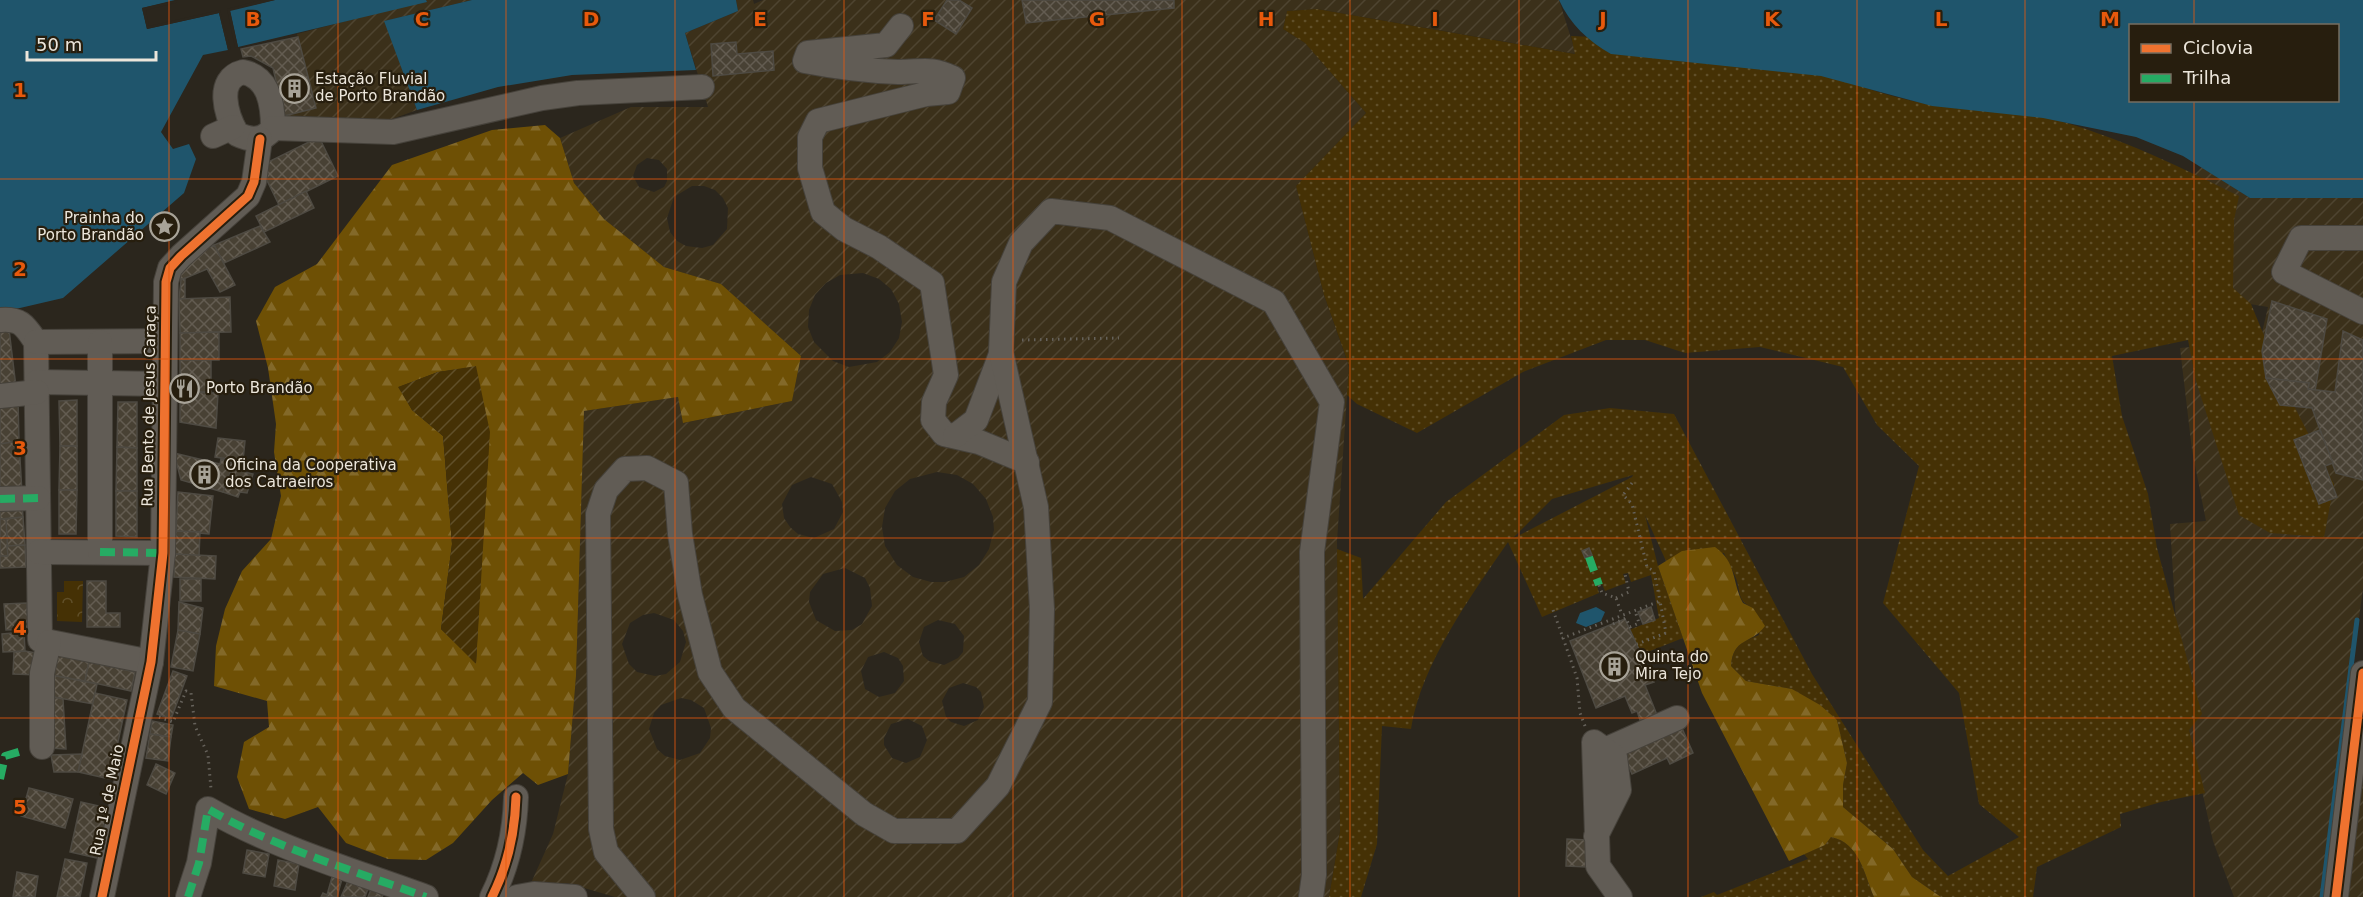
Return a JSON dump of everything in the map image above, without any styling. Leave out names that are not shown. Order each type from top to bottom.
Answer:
[{"type":"street","points":[[901,26],[886,45],[808,53],[805,61],[841,68],[887,71],[936,70],[953,78],[948,92],[926,94],[818,121],[810,137],[810,168],[823,212],[844,229],[879,247],[932,283],[946,375],[934,402],[933,420],[944,434],[979,442],[1027,462]]},
{"type":"street","points":[[266,133],[273,117],[265,85],[253,74],[243,72],[230,77],[226,83],[223,132],[237,134],[248,139],[266,133],[393,132],[569,94],[702,87]]},
{"type":"street","name":"Rua Bento de Jesus Caraça","points":[[141,710],[151,662],[163,552],[166,282],[170,268],[248,196],[254,182],[266,133]]},
{"type":"street","points":[[643,897],[606,852],[601,829],[598,514],[606,490],[625,469],[647,468],[676,483],[680,534],[693,606],[710,672],[734,708],[864,814],[894,831],[919,833],[957,831],[998,786],[1040,702],[1042,609],[1036,507],[1007,346],[1004,282],[1021,243],[1051,211],[1110,218],[1274,302],[1332,402],[1312,552],[1314,875],[1311,897]]},
{"type":"street","points":[[2363,238],[2301,238],[2284,272],[2363,312]]},
{"type":"street","points":[[0,320],[14,319],[24,323],[36,342],[40,640],[151,662]]},
{"type":"street","points":[[36,342],[165,341]]},
{"type":"street","points":[[100,342],[100,552]]},
{"type":"street","points":[[956,436],[976,420],[1007,346]]},
{"type":"street","points":[[0,396],[37,387],[100,382],[165,384]]},
{"type":"street","points":[[0,499],[38,498]]},
{"type":"street","points":[[39,552],[163,552]]},
{"type":"street","points":[[42,747],[42,673],[49,642]]},
{"type":"street","points":[[2336,897],[2363,673]]},
{"type":"street","name":"Rua 1º de Maio","points":[[102,897],[141,710]]},
{"type":"street","points":[[1620,897],[1598,866],[1596,836],[1619,790],[1615,757],[1605,750],[1677,718]]},
{"type":"street","points":[[492,897],[508,857],[515,825],[516,797]]},
{"type":"street","points":[[188,897],[199,863],[208,809],[254,834],[426,897]]},
{"type":"street","points":[[517,897],[534,894],[575,897]]},
{"type":"path","points":[[1007,346],[1119,338]]},
{"type":"path","points":[[1632,483],[1623,495],[1632,504],[1647,567],[1654,571],[1666,633],[1637,644]]},
{"type":"path","points":[[1599,585],[1602,593],[1616,598],[1629,592],[1625,574]]},
{"type":"path","points":[[1616,598],[1622,615]]},
{"type":"path","points":[[1563,638],[1660,601]]},
{"type":"path","points":[[1553,610],[1577,678],[1580,713],[1586,729]]},
{"type":"path","points":[[1612,624],[1626,618],[1630,627],[1639,623],[1635,611]]},
{"type":"path","points":[[141,710],[173,722],[186,691],[191,693],[195,726],[208,755],[212,783],[208,809]]},
{"type":"shaded area","points":[[426,0],[472,0],[385,21],[417,110],[381,123],[284,116],[316,108],[297,34]]},
{"type":"shaded area","points":[[736,0],[753,0],[754,4],[763,0],[1559,0],[1576,54],[1317,9],[1287,11],[1283,29],[1305,43],[1366,113],[1296,186],[1324,295],[1349,367],[1337,541],[1340,831],[1329,897],[615,897],[567,883],[531,883],[553,834],[568,774],[576,676],[584,411],[678,397],[684,423],[792,401],[801,356],[721,284],[664,267],[604,219],[574,183],[560,138],[631,107],[708,107],[685,33],[738,11]],"holes":[[[647,158],[659,160],[667,169],[667,181],[664,187],[654,192],[639,187],[633,176],[637,165]],[[692,186],[704,186],[715,190],[723,198],[728,208],[727,229],[713,245],[702,248],[686,246],[677,241],[670,232],[667,218],[674,197]],[[863,273],[879,279],[891,289],[899,304],[902,322],[899,338],[890,352],[877,362],[849,367],[833,361],[814,342],[808,327],[809,310],[815,295],[826,283],[840,275]],[[937,472],[957,475],[973,484],[986,499],[993,517],[994,530],[989,549],[979,565],[964,577],[945,582],[931,582],[913,577],[897,565],[885,546],[882,527],[885,508],[895,491],[910,479]],[[811,477],[832,484],[842,502],[843,512],[834,529],[814,538],[798,534],[784,518],[782,504],[792,485]],[[845,568],[865,578],[870,588],[872,606],[862,624],[852,630],[835,631],[816,620],[809,602],[810,592],[823,574]],[[654,613],[674,620],[683,631],[686,642],[680,662],[666,674],[655,676],[637,672],[629,664],[622,644],[630,623],[643,615]],[[938,620],[955,624],[964,636],[963,652],[958,658],[944,665],[929,661],[923,656],[919,642],[924,627]],[[884,652],[898,658],[903,666],[904,681],[895,693],[879,697],[865,689],[861,671],[868,657]],[[963,683],[976,687],[981,692],[984,707],[978,720],[964,726],[951,722],[946,717],[942,701],[949,688]],[[681,698],[691,700],[704,708],[711,728],[710,738],[700,753],[680,760],[665,756],[657,749],[649,729],[654,713],[661,705]],[[908,719],[922,726],[927,740],[920,757],[906,763],[892,758],[884,745],[884,738],[891,724]]]},
{"type":"shaded area","points":[[2202,167],[2250,198],[2363,198],[2363,589],[2333,804],[2324,897],[2234,897],[2213,841],[2180,689],[2170,524],[2206,521],[2192,450],[2180,348],[2260,341],[2268,307],[2177,292],[2161,206]]},
{"type":"shaded area","points":[[2363,753],[2363,897],[2346,897]]},
{"type":"green space","points":[[1317,9],[1575,54],[1571,36],[1639,39],[1835,78],[1879,92],[1939,106],[2018,111],[2104,135],[2186,170],[2239,196],[2234,220],[2233,288],[2251,304],[2290,398],[2334,484],[2324,537],[2270,533],[2239,515],[2196,381],[2188,340],[2112,356],[2122,416],[2148,494],[2157,548],[2202,714],[2189,730],[2205,793],[2161,802],[2120,814],[2121,827],[2037,867],[2033,897],[1941,897],[1912,877],[1893,849],[1843,807],[1843,785],[1847,763],[1837,720],[1792,689],[1746,681],[1731,666],[1734,653],[1739,645],[1759,635],[1753,608],[1741,598],[1734,573],[1724,553],[1676,557],[1666,561],[1645,515],[1658,566],[1683,638],[1640,655],[1629,630],[1659,618],[1651,575],[1631,582],[1628,573],[1623,574],[1626,583],[1605,591],[1602,584],[1597,586],[1599,593],[1542,617],[1508,542],[1449,631],[1436,656],[1425,680],[1411,729],[1382,726],[1377,844],[1361,897],[1329,897],[1340,831],[1337,549],[1361,558],[1363,599],[1446,502],[1564,415],[1610,408],[1674,414],[1812,674],[1923,850],[1948,876],[2019,837],[1979,804],[1959,693],[1883,603],[1919,466],[1877,425],[1843,367],[1760,347],[1685,353],[1645,340],[1606,340],[1523,372],[1417,433],[1357,404],[1347,395],[1349,366],[1324,295],[1296,186],[1366,113],[1305,43],[1283,29],[1287,11]],"holes":[[[1633,475],[1512,539],[1552,499]]]},
{"type":"green space","points":[[545,125],[560,138],[574,183],[604,219],[664,267],[721,284],[801,356],[792,401],[683,423],[678,397],[584,411],[576,676],[568,774],[538,785],[523,773],[492,800],[453,843],[426,860],[388,859],[346,843],[318,807],[285,819],[249,809],[237,777],[244,742],[269,727],[267,701],[214,686],[216,646],[225,609],[242,571],[271,539],[281,496],[274,452],[276,424],[268,368],[256,321],[275,287],[317,264],[392,165],[492,130]],"holes":[[[476,367],[479,605],[476,663],[441,629],[452,544],[443,436],[412,410],[399,387],[438,372]]]},
{"type":"green space","points":[[476,366],[490,432],[476,664],[441,629],[452,544],[443,436],[412,410],[398,387],[438,372]]},
{"type":"green space","points":[[1715,547],[1731,566],[1743,603],[1753,608],[1765,626],[1735,650],[1731,666],[1746,681],[1792,689],[1820,705],[1837,720],[1847,763],[1843,785],[1843,807],[1893,849],[1912,877],[1941,897],[1874,897],[1864,869],[1855,853],[1841,840],[1831,837],[1825,845],[1789,861],[1702,693],[1658,566],[1682,551]]},
{"type":"green space","points":[[64,581],[83,581],[82,622],[57,621],[57,592],[64,592]]},
{"type":"green space","points":[[1831,837],[1841,840],[1855,853],[1864,869],[1874,897],[1701,897],[1714,892],[1717,895],[1808,859],[1804,854],[1825,845]]},
{"type":"water","points":[[0,0],[175,0],[142,8],[147,29],[219,13],[228,50],[203,55],[161,132],[173,149],[189,144],[196,159],[184,193],[63,298],[20,308],[0,309]]},
{"type":"water","points":[[275,0],[426,0],[427,2],[238,47],[230,10]]},
{"type":"water","points":[[472,0],[736,0],[738,11],[685,33],[696,70],[572,75],[498,87],[417,110],[384,21]]},
{"type":"water","points":[[1559,0],[2363,0],[2363,198],[2250,198],[2183,156],[2136,137],[2043,118],[1932,106],[1821,76],[1611,54],[1580,31]]},
{"type":"water","points":[[1596,607],[1605,612],[1601,621],[1586,627],[1576,623],[1580,613]]},
{"type":"pier","points":[[178,0],[176,3],[146,10],[149,26],[220,10],[231,49],[228,50],[219,13],[147,29],[142,8]]},
{"type":"pier","points":[[261,0],[275,0],[230,11],[238,47],[235,48],[227,9]]},
{"type":"building","points":[[947,0],[959,0],[972,8],[956,34],[934,20]]},
{"type":"building","points":[[1022,0],[1174,0],[1174,8],[1026,23]]},
{"type":"building","name":"Estação Fluvial de Porto Brandão","points":[[298,37],[316,108],[284,116],[273,68],[251,56],[243,57],[241,49]]},
{"type":"building","points":[[736,42],[737,54],[773,51],[774,70],[713,76],[711,44]]},
{"type":"building","points":[[319,137],[338,176],[279,205],[260,166]]},
{"type":"building","points":[[306,191],[314,208],[264,232],[256,216]]},
{"type":"building","points":[[260,226],[270,242],[224,263],[214,245]]},
{"type":"building","points":[[214,245],[235,285],[220,292],[207,269],[181,280],[177,266],[182,261]]},
{"type":"building","points":[[185,278],[185,299],[179,299],[181,280]]},
{"type":"building","points":[[230,297],[231,332],[180,333],[179,299]]},
{"type":"building","points":[[2272,301],[2327,319],[2315,391],[2308,389],[2309,383],[2266,378],[2262,351]]},
{"type":"building","points":[[9,329],[16,387],[0,389],[0,330]]},
{"type":"building","points":[[2343,331],[2363,340],[2363,480],[2336,473],[2312,408],[2280,405],[2266,378],[2309,383],[2308,389],[2335,392]]},
{"type":"building","points":[[219,332],[219,360],[180,360],[180,333]]},
{"type":"building","points":[[180,360],[211,360],[211,392],[180,392]]},
{"type":"building","points":[[180,392],[218,393],[216,428],[180,422]]},
{"type":"building","points":[[18,399],[19,441],[0,444],[0,400]]},
{"type":"building","points":[[77,400],[77,446],[60,446],[59,401]]},
{"type":"building","points":[[118,402],[137,402],[137,448],[117,447]]},
{"type":"building","points":[[2320,430],[2333,463],[2325,466],[2337,497],[2319,504],[2294,440]]},
{"type":"building","points":[[218,438],[245,441],[243,461],[215,457]]},
{"type":"building","points":[[19,441],[22,493],[0,495],[0,444]]},
{"type":"building","points":[[60,446],[77,446],[77,490],[59,490]]},
{"type":"building","points":[[117,447],[137,448],[137,491],[116,491]]},
{"type":"building","name":"Oficina da Cooperativa dos Catraeiros","points":[[174,453],[220,464],[221,459],[234,463],[223,492],[181,480]]},
{"type":"building","points":[[232,469],[253,474],[247,493],[240,492],[238,497],[223,492]]},
{"type":"building","points":[[59,490],[77,490],[76,534],[59,534]]},
{"type":"building","points":[[116,491],[137,491],[137,537],[116,536]]},
{"type":"building","points":[[178,492],[213,496],[209,534],[176,531]]},
{"type":"building","points":[[22,503],[23,517],[0,519],[0,505]]},
{"type":"building","points":[[23,517],[25,545],[7,546],[6,519]]},
{"type":"building","points":[[0,519],[6,519],[8,556],[0,556]]},
{"type":"building","points":[[176,531],[200,532],[199,556],[174,554]]},
{"type":"building","points":[[25,545],[26,567],[0,568],[0,556],[8,556],[7,546]]},
{"type":"building","points":[[1589,548],[1592,555],[1585,558],[1582,551]]},
{"type":"building","points":[[174,554],[216,556],[215,579],[174,577]]},
{"type":"building","points":[[180,579],[201,579],[201,601],[180,601]]},
{"type":"building","points":[[87,581],[106,581],[106,613],[120,613],[120,627],[87,627]]},
{"type":"building","points":[[179,602],[203,608],[200,634],[178,630]]},
{"type":"building","points":[[27,603],[28,629],[6,630],[4,604]]},
{"type":"building","points":[[1651,607],[1655,620],[1643,624],[1638,612]]},
{"type":"building","name":"Quinta do Mira Tejo","points":[[1625,619],[1654,682],[1645,685],[1657,715],[1647,726],[1644,719],[1640,720],[1637,711],[1632,713],[1625,696],[1596,708],[1570,641]]},
{"type":"building","points":[[178,630],[200,634],[193,671],[171,667]]},
{"type":"building","points":[[24,632],[25,651],[3,652],[2,634]]},
{"type":"building","points":[[14,652],[42,654],[38,675],[13,674]]},
{"type":"building","points":[[50,654],[89,662],[85,681],[46,674]]},
{"type":"building","points":[[89,662],[135,672],[131,691],[85,681]]},
{"type":"building","points":[[173,671],[187,676],[171,719],[157,714]]},
{"type":"building","points":[[46,674],[97,684],[93,704],[48,696]]},
{"type":"building","points":[[95,693],[127,700],[110,779],[78,772]]},
{"type":"building","points":[[48,696],[63,699],[66,749],[48,748]]},
{"type":"building","points":[[152,721],[173,725],[171,737],[150,734]]},
{"type":"building","points":[[1681,726],[1693,753],[1670,764],[1667,758],[1632,774],[1622,751]]},
{"type":"building","points":[[150,734],[171,737],[168,761],[146,758]]},
{"type":"building","points":[[82,754],[78,772],[54,772],[51,755]]},
{"type":"building","points":[[156,764],[175,773],[166,794],[147,785]]},
{"type":"building","points":[[29,788],[73,799],[65,828],[21,816]]},
{"type":"building","points":[[81,802],[108,808],[97,858],[70,852]]},
{"type":"building","points":[[1567,839],[1588,840],[1587,867],[1566,866]]},
{"type":"building","points":[[247,850],[269,854],[265,877],[243,873]]},
{"type":"building","points":[[65,859],[87,863],[80,897],[57,897]]},
{"type":"building","points":[[278,860],[299,864],[295,890],[274,886]]},
{"type":"building","points":[[17,872],[38,876],[35,897],[13,897]]},
{"type":"building","points":[[332,877],[342,879],[337,897],[321,897],[323,893],[327,895]]},
{"type":"building","points":[[371,880],[365,897],[341,897],[348,881]]},
{"type":"building","points":[[374,882],[383,895],[382,897],[368,897]]},
{"type":"waterway","points":[[2322,897],[2357,620]]},
{"type":"marked path","points":[[0,499],[38,498]]},
{"type":"marked path","points":[[100,552],[163,553]]},
{"type":"marked path","points":[[1589,557],[1599,585]]},
{"type":"marked path","points":[[0,779],[5,756],[22,751]]},
{"type":"marked path","points":[[188,897],[199,863],[208,809],[287,847],[426,897]]},
{"type":"cycle path","points":[[102,897],[151,662],[163,553],[166,282],[170,268],[181,256],[248,196],[254,182],[260,139]]},
{"type":"cycle path","points":[[2336,897],[2363,673]]},
{"type":"cycle path","points":[[492,897],[510,848],[516,797]]},
{"type":"place","name":"Estação Fluvial de Porto Brandão","points":[[294,88]]},
{"type":"place","name":"Prainha do Porto Brandão","points":[[165,227]]},
{"type":"place","name":"Porto Brandão","points":[[185,388]]},
{"type":"place","name":"Oficina da Cooperativa dos Catraeiros","points":[[204,474]]},
{"type":"place","name":"Quinta do Mira Tejo","points":[[1614,666]]}]
